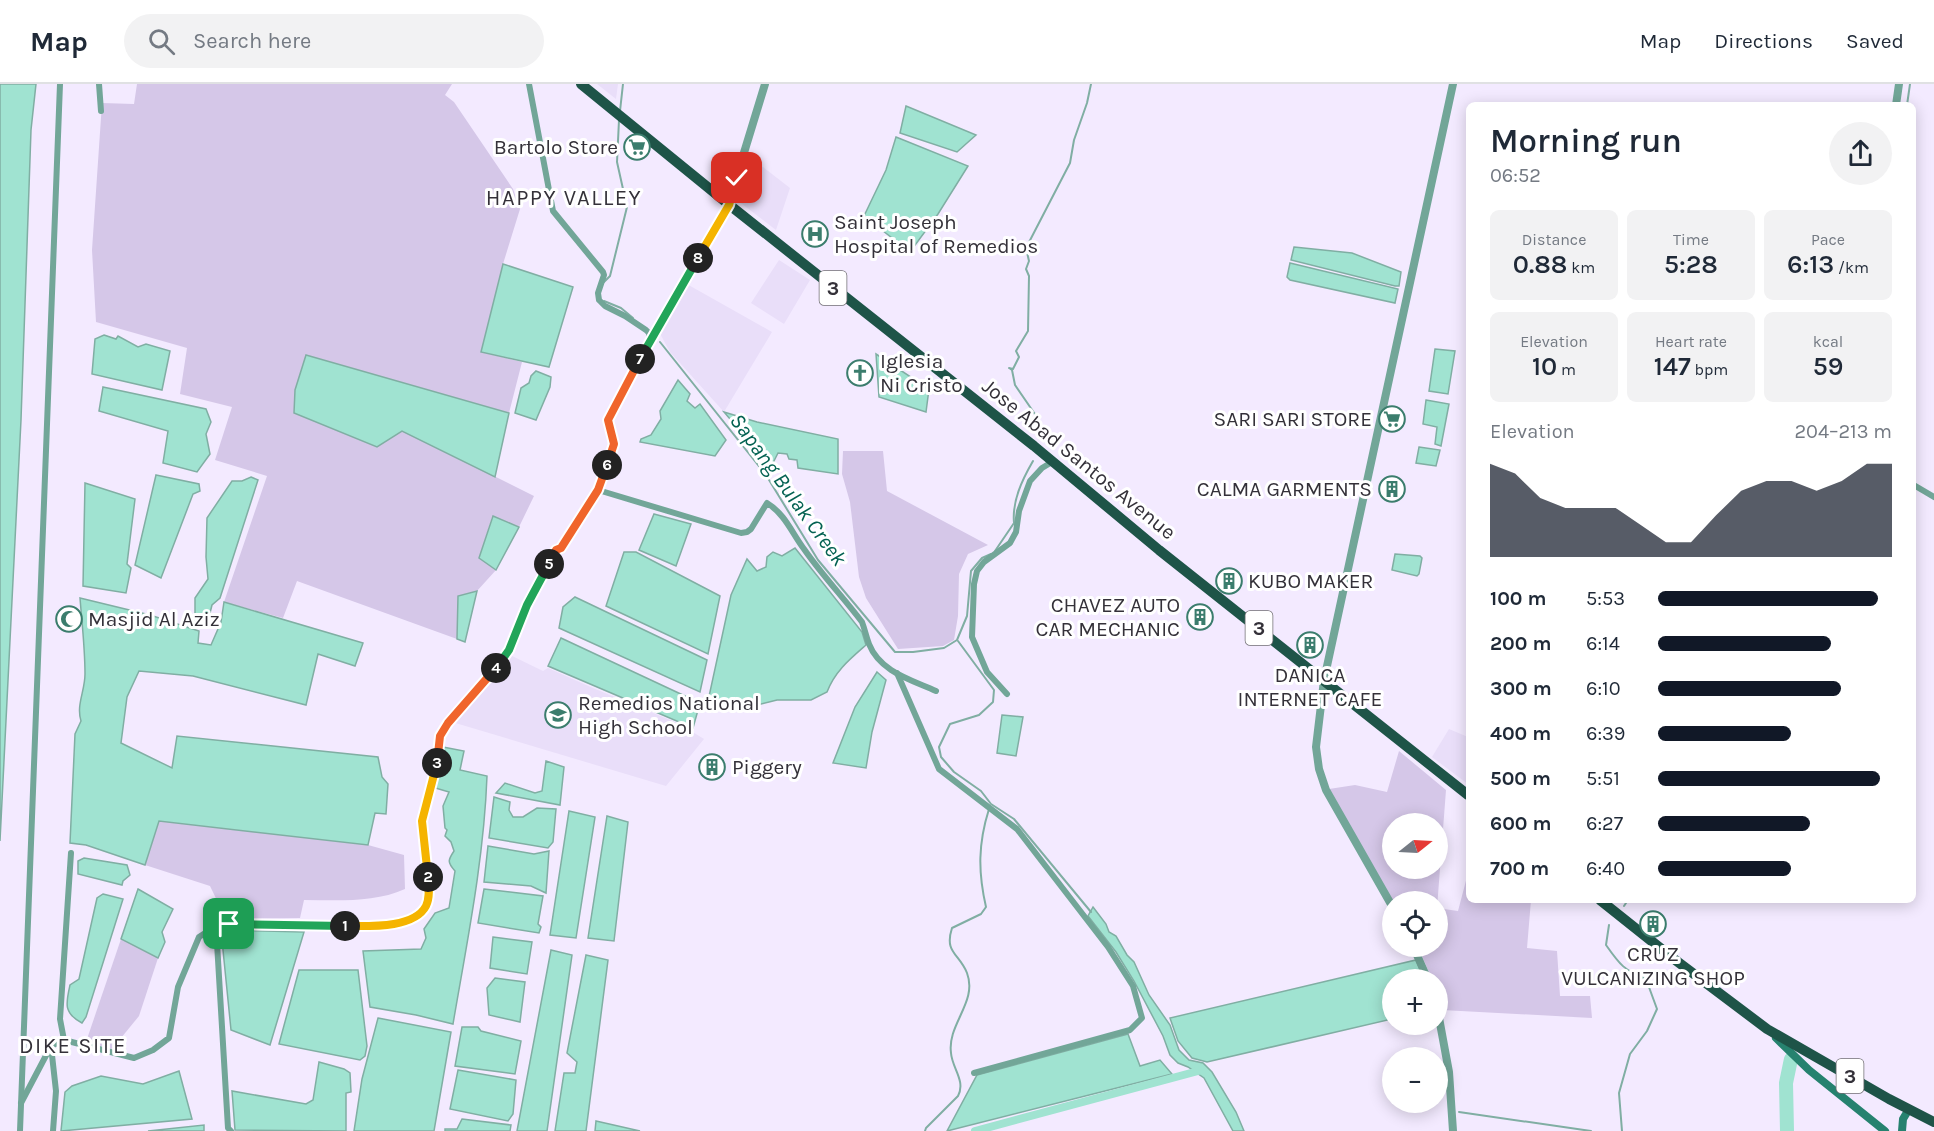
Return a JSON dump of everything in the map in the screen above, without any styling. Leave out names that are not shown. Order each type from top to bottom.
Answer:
[{"type":"highway","name":"Jose Abad Santos Avenue","points":[[582,84],[729,205],[1466,793]]},
{"type":"highway","name":"3","points":[[1604,903],[1767,1029],[1934,1122]]},
{"type":"main road","points":[[1767,1029],[1809,1070],[1885,1131]]},
{"type":"main road","points":[[1902,1131],[1903,1119],[1909,1110]]},
{"type":"street","points":[[20,1131],[60,84]]},
{"type":"street","points":[[99,84],[101,111]]},
{"type":"street","points":[[529,84],[553,211],[603,272],[598,297],[602,304],[646,330],[650,339]]},
{"type":"street","points":[[21,1103],[51,1046],[64,1040],[134,1058],[153,1050],[169,1038],[178,987],[199,937],[216,926],[229,924],[367,926],[396,924],[418,916],[426,906],[429,895],[428,865],[422,821],[436,768],[440,736],[450,720],[490,676],[509,650],[527,605],[556,550],[561,548],[598,490],[614,444],[608,420],[650,339],[729,205],[765,84]]},
{"type":"street","points":[[1383,891],[1326,790],[1319,769],[1316,747],[1324,680],[1453,84]]},
{"type":"street","points":[[1896,102],[1899,84]]},
{"type":"street","points":[[1007,694],[987,672],[972,637],[974,584],[977,571],[984,562],[1010,543],[1016,532],[1019,511],[1030,481],[1042,468],[1052,462]]},
{"type":"street","points":[[1916,486],[1934,497]]},
{"type":"street","points":[[598,490],[741,533],[751,529],[766,503],[776,508],[803,549],[862,622],[868,634],[869,644],[882,664],[897,674],[936,690]]},
{"type":"street","points":[[897,674],[939,769],[1017,829],[1108,947],[1133,986],[1142,1018],[1130,1030],[974,1073]]},
{"type":"street","points":[[64,1040],[60,1019],[71,853]]},
{"type":"street","points":[[216,926],[228,1128],[231,1131]]},
{"type":"street","points":[[1442,1035],[1449,1072],[1453,1131]]},
{"type":"street","points":[[51,1046],[56,1091],[53,1131]]},
{"type":"shaded area","points":[[0,84],[36,84],[31,130],[21,420],[0,841]]},
{"type":"shaded area","points":[[137,84],[452,84],[445,95],[454,102],[513,189],[520,209],[503,264],[481,352],[522,362],[509,413],[306,355],[295,390],[294,413],[377,447],[402,430],[534,496],[519,527],[492,517],[479,558],[496,570],[477,591],[458,596],[457,639],[297,581],[283,618],[224,602],[267,476],[215,460],[232,407],[180,394],[187,348],[96,322],[92,250],[102,103],[134,104]]},
{"type":"shaded area","points":[[597,84],[618,84],[616,99]]},
{"type":"shaded area","points":[[906,106],[976,135],[957,152],[900,133]]},
{"type":"shaded area","points":[[896,137],[968,166],[938,214],[910,252],[864,216],[886,170]]},
{"type":"shaded area","points":[[746,154],[790,188],[776,230],[733,197]]},
{"type":"shaded area","points":[[1294,247],[1352,253],[1401,272],[1399,286],[1291,260]]},
{"type":"shaded area","points":[[779,260],[810,280],[784,324],[751,303]]},
{"type":"shaded area","points":[[1290,263],[1398,289],[1395,303],[1290,280],[1287,277]]},
{"type":"shaded area","points":[[503,264],[573,287],[549,367],[481,352]]},
{"type":"shaded area","points":[[685,283],[772,332],[724,412],[670,352],[658,330]]},
{"type":"shaded area","points":[[104,335],[116,339],[118,336],[138,347],[146,344],[170,351],[162,390],[92,374],[95,339]]},
{"type":"shaded area","points":[[1435,349],[1455,351],[1448,394],[1429,391]]},
{"type":"shaded area","points":[[876,354],[929,389],[926,412],[879,397]]},
{"type":"shaded area","points":[[306,355],[509,413],[495,477],[402,431],[377,447],[294,413],[295,390]]},
{"type":"shaded area","points":[[536,371],[551,377],[550,387],[536,420],[515,413],[521,388],[529,383]]},
{"type":"shaded area","points":[[678,380],[690,394],[687,401],[695,408],[700,404],[726,440],[715,456],[640,442],[641,439],[651,435],[661,419],[660,411]]},
{"type":"shaded area","points":[[103,387],[206,409],[211,422],[206,434],[210,454],[197,472],[163,463],[168,431],[99,411]]},
{"type":"shaded area","points":[[1426,400],[1449,404],[1441,446],[1435,444],[1437,427],[1423,424]]},
{"type":"shaded area","points":[[724,412],[757,422],[838,439],[838,474],[798,468],[797,460],[789,459],[787,454],[778,453],[771,467]]},
{"type":"shaded area","points":[[1419,447],[1440,450],[1436,466],[1416,463]]},
{"type":"shaded area","points":[[843,451],[883,451],[887,491],[988,545],[968,554],[959,574],[958,616],[954,640],[943,646],[898,649],[866,598],[859,577],[850,502],[842,474]]},
{"type":"shaded area","points":[[156,475],[199,484],[200,491],[193,494],[161,578],[135,565]]},
{"type":"shaded area","points":[[251,477],[258,480],[220,598],[212,605],[207,625],[195,621],[195,598],[208,579],[207,518],[232,481],[242,481]]},
{"type":"shaded area","points":[[85,483],[135,499],[127,564],[131,568],[126,593],[83,586]]},
{"type":"shaded area","points":[[654,514],[691,524],[676,566],[639,550]]},
{"type":"shaded area","points":[[493,516],[519,527],[496,570],[479,558]]},
{"type":"shaded area","points":[[795,548],[862,632],[866,645],[839,672],[827,692],[811,700],[777,700],[734,711],[708,701],[731,595],[747,559],[757,571],[766,567],[767,557],[773,552],[782,556]]},
{"type":"shaded area","points":[[624,552],[636,552],[720,596],[708,654],[606,606]]},
{"type":"shaded area","points":[[1395,554],[1420,556],[1422,558],[1419,574],[1417,576],[1392,570]]},
{"type":"shaded area","points":[[477,591],[465,642],[457,639],[458,596]]},
{"type":"shaded area","points":[[575,597],[707,660],[700,692],[559,628],[563,607]]},
{"type":"shaded area","points":[[80,598],[150,615],[199,631],[198,643],[211,645],[221,622],[224,602],[363,643],[355,666],[318,654],[306,705],[193,676],[139,671],[127,697],[121,743],[172,768],[177,736],[378,757],[382,777],[388,784],[386,814],[375,813],[368,845],[159,821],[145,865],[86,845],[70,843],[75,734],[81,721],[80,709],[85,680]]},
{"type":"shaded area","points":[[561,638],[700,703],[693,728],[548,666]]},
{"type":"shaded area","name":"Remedios National High School","points":[[508,654],[543,671],[548,668],[687,727],[704,739],[666,786],[452,722]]},
{"type":"shaded area","points":[[877,672],[886,680],[872,732],[866,768],[833,763],[855,707]]},
{"type":"shaded area","points":[[1002,715],[1023,717],[1016,756],[997,753]]},
{"type":"shaded area","points":[[1449,729],[1466,736],[1466,782],[1432,757]]},
{"type":"shaded area","points":[[443,747],[464,751],[460,770],[487,776],[479,869],[453,1024],[370,1007],[363,951],[421,949],[426,938],[424,929],[435,913],[449,908],[455,871],[449,861],[454,851],[451,842],[445,836],[447,830],[443,806],[449,792],[432,787]]},
{"type":"shaded area","points":[[1399,751],[1446,790],[1444,813],[1382,813],[1382,879],[1439,879],[1438,891],[1387,891],[1329,789],[1355,785],[1387,792]]},
{"type":"shaded area","points":[[546,761],[564,767],[560,805],[496,793],[505,783],[535,793],[542,791]]},
{"type":"shaded area","points":[[494,797],[510,802],[509,810],[513,817],[523,817],[537,808],[556,809],[553,842],[548,848],[489,838]]},
{"type":"shaded area","points":[[569,811],[595,817],[576,938],[550,935]]},
{"type":"shaded area","points":[[607,816],[628,822],[614,941],[588,938]]},
{"type":"shaded area","points":[[159,821],[368,845],[404,855],[405,889],[368,899],[304,900],[300,918],[226,919],[210,886],[145,865]]},
{"type":"shaded area","points":[[488,846],[534,854],[549,851],[546,893],[531,886],[484,882]]},
{"type":"shaded area","points":[[84,858],[127,865],[130,875],[122,885],[78,874],[78,861]]},
{"type":"shaded area","points":[[1466,881],[1466,903],[1531,903],[1527,948],[1557,951],[1560,996],[1590,996],[1592,1018],[1448,1010],[1448,969],[1428,969],[1422,957],[1448,957],[1448,910],[1458,911]]},
{"type":"shaded area","points":[[138,889],[173,909],[162,932],[165,942],[158,958],[121,939]]},
{"type":"shaded area","points":[[484,889],[543,896],[538,924],[541,927],[539,933],[478,923]]},
{"type":"shaded area","points":[[103,894],[123,899],[86,1017],[82,1023],[69,1011],[68,997],[70,985],[79,979],[97,898]]},
{"type":"shaded area","points":[[1093,907],[1109,932],[1116,936],[1134,962],[1149,995],[1170,1025],[1179,1050],[1189,1060],[1203,1063],[1212,1072],[1236,1112],[1244,1131],[1233,1131],[1204,1078],[1178,1063],[1170,1055],[1163,1036],[1134,981],[1116,952],[1088,916]]},
{"type":"shaded area","points":[[221,930],[304,932],[270,1045],[231,1030]]},
{"type":"shaded area","points":[[493,937],[532,942],[527,974],[490,968]]},
{"type":"shaded area","points":[[121,939],[158,958],[139,1016],[112,1049],[86,1042]]},
{"type":"shaded area","points":[[551,950],[572,955],[547,1131],[517,1131]]},
{"type":"shaded area","points":[[586,955],[608,960],[586,1131],[555,1131],[564,1073],[575,1073],[577,1062],[567,1053]]},
{"type":"shaded area","points":[[1416,960],[1420,969],[1382,969],[1382,1021],[1207,1062],[1192,1058],[1178,1041],[1170,1018]]},
{"type":"shaded area","points":[[299,970],[358,970],[367,1046],[365,1056],[360,1060],[279,1044]]},
{"type":"shaded area","points":[[495,978],[525,982],[520,1022],[489,1015],[487,988]]},
{"type":"shaded area","points":[[378,1018],[451,1032],[434,1131],[354,1131],[362,1079]]},
{"type":"shaded area","points":[[462,1027],[478,1027],[481,1031],[521,1041],[515,1074],[455,1066]]},
{"type":"shaded area","points":[[1128,1034],[1140,1066],[1160,1060],[1172,1074],[947,1131],[977,1075]]},
{"type":"shaded area","points":[[319,1062],[350,1073],[351,1092],[346,1093],[346,1131],[235,1130],[232,1091],[306,1104],[313,1100]]},
{"type":"shaded area","points":[[458,1070],[516,1080],[513,1114],[508,1121],[450,1109]]},
{"type":"shaded area","points":[[179,1071],[192,1119],[61,1131],[65,1092],[72,1086],[101,1076],[143,1084]]},
{"type":"shaded area","points":[[462,1119],[511,1125],[510,1131],[445,1131],[445,1129],[457,1129]]},
{"type":"shaded area","points":[[596,1121],[640,1131],[595,1131]]},
{"type":"shaded area","points":[[204,1125],[204,1131],[148,1131]]},
{"type":"waterway","points":[[620,111],[623,84]]},
{"type":"waterway","points":[[1048,441],[1039,420],[1015,385],[1012,370],[1009,368],[1013,369],[1019,357],[1016,351],[1028,331],[1029,276],[1026,269],[1029,261],[1026,248],[1070,163],[1074,140],[1091,84]]},
{"type":"waterway","points":[[1907,102],[1910,84]]},
{"type":"waterway","name":"Sapang Bulak Creek","points":[[604,282],[610,276],[627,207],[617,162],[619,120]]},
{"type":"waterway","name":"Sapang Bulak Creek","points":[[604,301],[621,308],[633,318]]},
{"type":"waterway","name":"Sapang Bulak Creek","points":[[660,342],[766,475],[818,560],[895,652],[944,648],[957,640],[967,616],[971,571],[982,558],[991,554]]},
{"type":"waterway","points":[[995,551],[1014,523],[1019,491],[1033,461]]},
{"type":"waterway","points":[[958,641],[994,690],[993,702],[979,715],[950,724],[939,747],[941,757],[954,772],[981,791],[991,804],[1014,819],[1091,912]]},
{"type":"waterway","points":[[925,1131],[958,1096],[960,1090],[960,1080],[952,1059],[951,1042],[969,994],[969,984],[964,966],[951,948],[950,936],[952,928],[981,914],[986,907],[980,858],[989,809]]},
{"type":"waterway","points":[[1609,925],[1606,945],[1623,966],[1646,979],[1657,1009],[1647,1031],[1630,1054],[1619,1093],[1622,1131]]},
{"type":"waterway","points":[[1787,1131],[1786,1083],[1791,1059]]},
{"type":"waterway","points":[[975,1131],[1202,1070]]},
{"type":"waterway","points":[[1459,1112],[1591,1131]]},
{"type":"place","name":"Bartolo Store","points":[[637,147]]},
{"type":"place","name":"Saint Joseph Hospital of Remedios","points":[[815,234]]},
{"type":"place","name":"Iglesia Ni Cristo","points":[[860,373]]},
{"type":"place","name":"SARI SARI STORE","points":[[1392,419]]},
{"type":"place","name":"CALMA GARMENTS","points":[[1392,489]]},
{"type":"place","name":"KUBO MAKER","points":[[1229,581]]},
{"type":"place","name":"CHAVEZ AUTO CAR MECHANIC","points":[[1200,617]]},
{"type":"place","name":"Masjid Al Aziz","points":[[69,619]]},
{"type":"place","name":"DANICA INTERNET CAFE","points":[[1310,645]]},
{"type":"place","name":"Remedios National High School","points":[[558,715]]},
{"type":"place","name":"Piggery","points":[[712,767]]},
{"type":"place","name":"CRUZ VULCANIZING SHOP","points":[[1653,924]]},
{"type":"district","name":"HAPPY VALLEY","points":[[564,197]]},
{"type":"district","name":"DIKE SITE","points":[[73,1045]]},
{"type":"route","points":[[229,924],[312,927],[396,924],[418,916],[426,906],[429,895],[428,865],[422,821],[436,768],[440,736],[450,720],[490,676],[509,650],[527,605],[556,550],[561,548],[598,490],[614,449],[614,437],[608,420],[650,339],[729,205],[737,178]]}]
